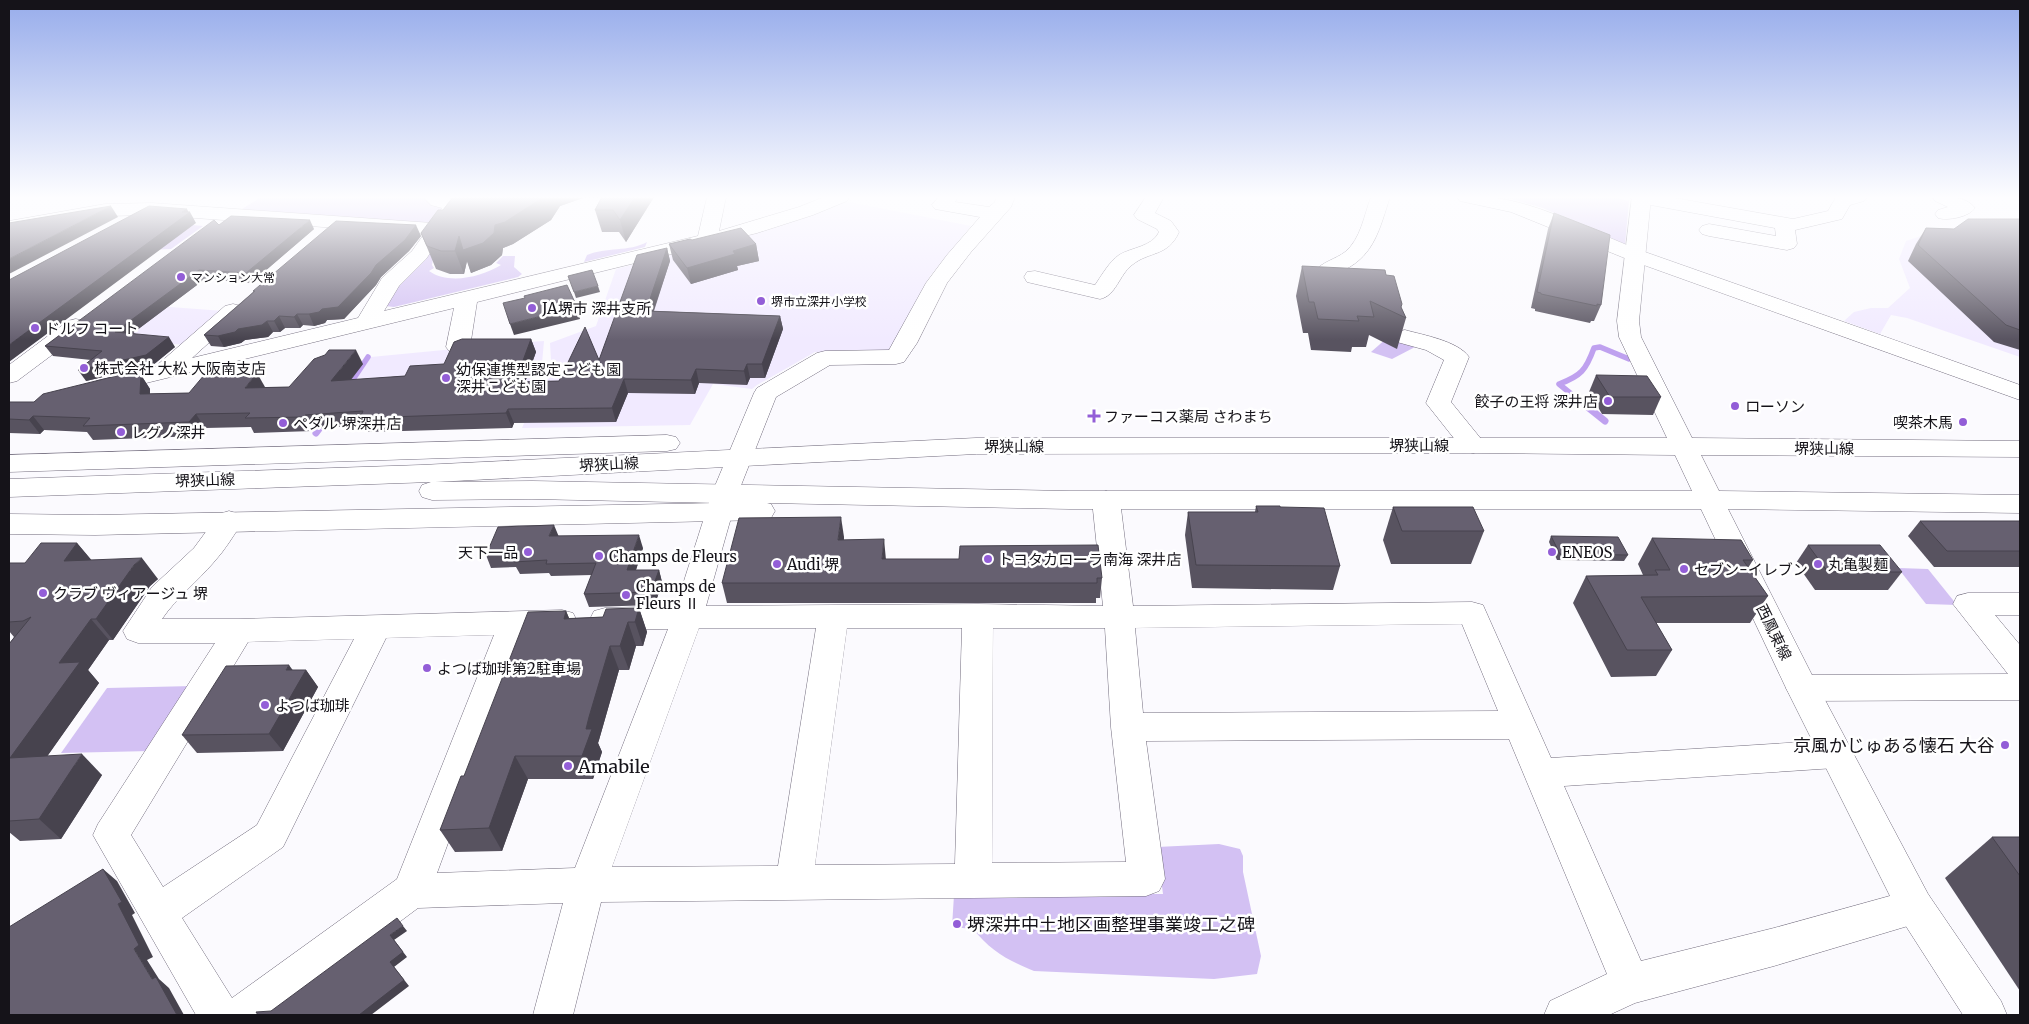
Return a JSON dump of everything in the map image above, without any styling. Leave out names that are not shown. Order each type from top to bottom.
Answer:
[{"type":"street","points":[[367,322],[390,283],[419,255],[426,245]]},
{"type":"street","points":[[88,390],[687,245]]},
{"type":"street","points":[[553,1015],[587,885],[688,617],[722,503],[766,393],[825,358],[896,357],[905,346],[929,296],[946,269],[966,245]]},
{"type":"street","points":[[1036,277],[1100,293],[1126,260],[1161,245]]},
{"type":"street","points":[[1326,271],[1345,262],[1358,252],[1362,245]]},
{"type":"street","points":[[1609,245],[2020,393]]},
{"type":"street","name":"西鳳東線","points":[[1635,245],[1628,321],[1630,337],[1802,688],[1915,907],[1987,1015]]},
{"type":"street","points":[[162,372],[249,297]]},
{"type":"street","points":[[458,346],[467,298]]},
{"type":"street","points":[[9,376],[88,316]]},
{"type":"street","points":[[1405,337],[1434,345],[1457,357],[1438,403],[1473,445]]},
{"type":"street","points":[[9,464],[590,444],[742,450]]},
{"type":"street","name":"堺狭山線","points":[[9,504],[66,494],[421,474],[742,450],[976,446],[1473,445],[2020,449]]},
{"type":"street","name":"堺狭山線","points":[[9,488],[66,494],[281,494],[512,490],[722,503]]},
{"type":"street","points":[[9,524],[95,525],[722,503],[979,507],[1070,500],[1742,499],[2020,504]]},
{"type":"street","points":[[411,891],[587,885],[1146,879],[1128,726],[1119,617],[1106,500]]},
{"type":"street","points":[[229,521],[204,555],[163,596],[138,631],[239,631],[688,617],[978,615],[1119,617],[1472,613],[1631,984]]},
{"type":"street","points":[[2020,604],[1968,604],[2020,667]]},
{"type":"street","points":[[973,881],[978,615]]},
{"type":"street","points":[[794,883],[833,616]]},
{"type":"street","points":[[242,1015],[411,891],[514,622]]},
{"type":"street","points":[[158,912],[270,836],[376,627]]},
{"type":"street","points":[[219,1015],[111,835],[239,631]]},
{"type":"street","points":[[1802,688],[2020,687]]},
{"type":"street","points":[[1128,726],[1520,725]]},
{"type":"street","points":[[1540,773],[1835,754]]},
{"type":"street","points":[[1564,1015],[1631,984],[1774,947],[1915,907]]},
{"type":"shaded area","points":[[118,245],[177,245],[171,249],[105,252]]},
{"type":"shaded area","points":[[646,245],[645,247],[584,262],[587,255]]},
{"type":"shaded area","name":"堺市立深井小学校","points":[[711,245],[956,245],[930,276],[889,352],[815,352],[752,389],[713,384],[690,425],[522,428],[551,360],[550,343],[596,326],[616,269]]},
{"type":"shaded area","points":[[1905,245],[2020,245],[2020,357],[1907,318],[1891,315],[1880,334],[1844,321],[1854,312],[1871,308],[1888,308],[1910,288],[1899,259]]},
{"type":"shaded area","points":[[430,252],[434,268],[429,271],[446,278],[465,278],[484,273],[501,265],[496,263],[503,256],[515,256],[514,267],[522,274],[518,277],[394,307],[385,306],[399,280]]},
{"type":"shaded area","points":[[116,303],[224,311],[185,345],[72,335]]},
{"type":"shaded area","points":[[1387,338],[1417,346],[1392,359],[1371,352]]},
{"type":"shaded area","name":"幼保連携型認定こども園 深井こども園","points":[[544,341],[542,363],[529,393],[337,408],[371,357]]},
{"type":"shaded area","points":[[1898,568],[1928,569],[1957,605],[1926,604]]},
{"type":"shaded area","points":[[193,686],[151,751],[61,753],[107,688]]},
{"type":"shaded area","points":[[1219,844],[1240,849],[1243,856],[1243,872],[1261,956],[1257,974],[1214,979],[1034,971],[1000,954],[973,929],[952,927],[954,895],[1163,894],[1157,847]]},
{"type":"building","points":[[9,245],[36,245],[9,259]]},
{"type":"building","points":[[76,245],[145,245],[9,345],[9,280]]},
{"type":"building","points":[[181,245],[280,245],[246,273],[199,270],[115,332],[169,337],[146,355],[78,370],[102,351],[45,346]]},
{"type":"building","points":[[308,245],[399,245],[376,265],[371,273],[338,307],[322,309],[319,312],[309,314],[297,314],[294,317],[279,316],[274,321],[267,321],[262,325],[238,329],[235,332],[218,336],[204,335],[255,291],[253,291]]},
{"type":"building","points":[[457,245],[455,251],[441,251],[427,246]]},
{"type":"building","points":[[462,245],[478,245],[463,250]]},
{"type":"building","points":[[670,245],[753,245],[733,251],[735,254],[687,268]]},
{"type":"building","points":[[1547,245],[1609,245],[1601,305],[1597,304],[1597,306],[1537,292]]},
{"type":"building","points":[[1918,245],[2020,245],[2020,330],[2006,325]]},
{"type":"building","points":[[667,248],[646,311],[780,316],[762,364],[747,364],[744,371],[696,369],[691,380],[624,379],[612,408],[508,409],[506,413],[360,418],[363,411],[305,415],[304,417],[245,418],[250,413],[196,414],[189,422],[83,426],[90,418],[33,416],[29,420],[9,419],[9,402],[34,402],[43,394],[120,375],[141,375],[140,394],[189,393],[205,374],[257,373],[245,388],[289,387],[314,359],[325,355],[329,350],[356,350],[331,381],[405,376],[410,366],[444,364],[454,342],[462,339],[531,339],[515,382],[559,381],[585,327],[599,360],[637,255]]},
{"type":"building","points":[[1302,266],[1385,270],[1386,275],[1394,276],[1402,304],[1401,307],[1406,318],[1370,301],[1374,317],[1357,316],[1359,321],[1318,319],[1314,302],[1309,302]]},
{"type":"building","points":[[592,270],[598,286],[574,292],[568,276]]},
{"type":"building","points":[[567,285],[577,307],[510,324],[503,303]]},
{"type":"building","points":[[1596,375],[1647,376],[1661,397],[1610,397]]},
{"type":"building","points":[[1256,506],[1324,508],[1340,566],[1196,565],[1188,512],[1258,512]]},
{"type":"building","points":[[1393,507],[1473,507],[1484,531],[1402,531]]},
{"type":"building","points":[[841,517],[838,540],[884,539],[882,559],[959,559],[960,546],[1098,545],[1102,578],[1097,578],[1097,583],[722,583],[739,518]]},
{"type":"building","points":[[1920,521],[2020,521],[2020,551],[1947,551]]},
{"type":"building","points":[[554,525],[549,536],[639,535],[627,570],[659,570],[651,592],[584,594],[596,563],[546,564],[547,560],[514,562],[517,554],[486,555],[498,527]]},
{"type":"building","points":[[1551,536],[1618,537],[1628,555],[1560,554]]},
{"type":"building","points":[[1652,538],[1741,540],[1753,560],[1743,560],[1768,596],[1641,597],[1672,650],[1627,650],[1586,576],[1658,575],[1655,570],[1670,570]]},
{"type":"building","points":[[41,543],[77,543],[64,561],[142,558],[134,565],[96,619],[91,619],[59,663],[80,662],[10,758],[82,754],[39,819],[9,821],[9,644],[31,617],[23,621],[9,622],[9,563],[25,563]]},
{"type":"building","points":[[1808,545],[1880,545],[1902,572],[1828,572]]},
{"type":"building","points":[[639,608],[635,622],[628,622],[620,646],[610,646],[586,729],[592,729],[582,756],[515,756],[489,828],[440,830],[461,776],[464,776],[528,612],[566,611],[564,619],[603,617],[606,609]]},
{"type":"building","points":[[289,665],[286,670],[306,670],[269,734],[182,735],[226,666]]},
{"type":"building","points":[[1992,837],[2020,837],[2020,876]]},
{"type":"building","points":[[103,869],[122,902],[118,904],[139,945],[134,949],[152,979],[156,977],[177,1015],[9,1015],[9,927]]},
{"type":"building","points":[[397,918],[403,926],[390,935],[403,952],[390,962],[404,980],[359,1015],[258,1015],[256,1012],[271,1011]]},
{"type":"waterway","points":[[1586,406],[1559,384],[1573,378],[1582,371],[1594,348],[1600,347],[1629,359]]},
{"type":"waterway","points":[[348,387],[368,357]]},
{"type":"waterway","points":[[1585,405],[1605,421]]},
{"type":"waterway","points":[[316,433],[325,421]]},
{"type":"place","name":"マンション大常","points":[[181,277]]},
{"type":"place","name":"堺市立深井小学校","points":[[761,301]]},
{"type":"place","name":"JA堺市 深井支所","points":[[532,308]]},
{"type":"place","name":"ドルフ コート","points":[[35,328]]},
{"type":"place","name":"株式会社 大松 大阪南支店","points":[[84,368]]},
{"type":"place","name":"幼保連携型認定こども園 深井こども園","points":[[446,378]]},
{"type":"place","name":"餃子の王将 深井店","points":[[1608,401]]},
{"type":"place","name":"ローソン","points":[[1735,406]]},
{"type":"place","name":"ファーコス薬局 さわまち","points":[[1094,416]]},
{"type":"place","name":"喫茶木馬","points":[[1963,422]]},
{"type":"place","name":"ペダル 堺深井店","points":[[283,423]]},
{"type":"place","name":"レグノ深井","points":[[121,432]]},
{"type":"place","name":"天下一品","points":[[528,552]]},
{"type":"place","name":"ENEOS","points":[[1552,552]]},
{"type":"place","name":"Champs de Fleurs","points":[[599,556]]},
{"type":"place","name":"トヨタカローラ南海 深井店","points":[[988,559]]},
{"type":"place","name":"Audi 堺","points":[[777,564]]},
{"type":"place","name":"丸亀製麺","points":[[1818,564]]},
{"type":"place","name":"セブン-イレブン","points":[[1684,569]]},
{"type":"place","name":"クラブ ヴィアージュ 堺","points":[[43,593]]},
{"type":"place","name":"Champs de Fleurs Ⅱ","points":[[626,595]]},
{"type":"place","name":"よつば珈琲第2駐車場","points":[[427,668]]},
{"type":"place","name":"よつば珈琲","points":[[265,705]]},
{"type":"place","name":"京風かじゅある懐石 大谷","points":[[2005,745]]},
{"type":"place","name":"Amabile","points":[[568,766]]},
{"type":"place","name":"堺深井中土地区画整理事業竣工之碑","points":[[957,924]]}]
